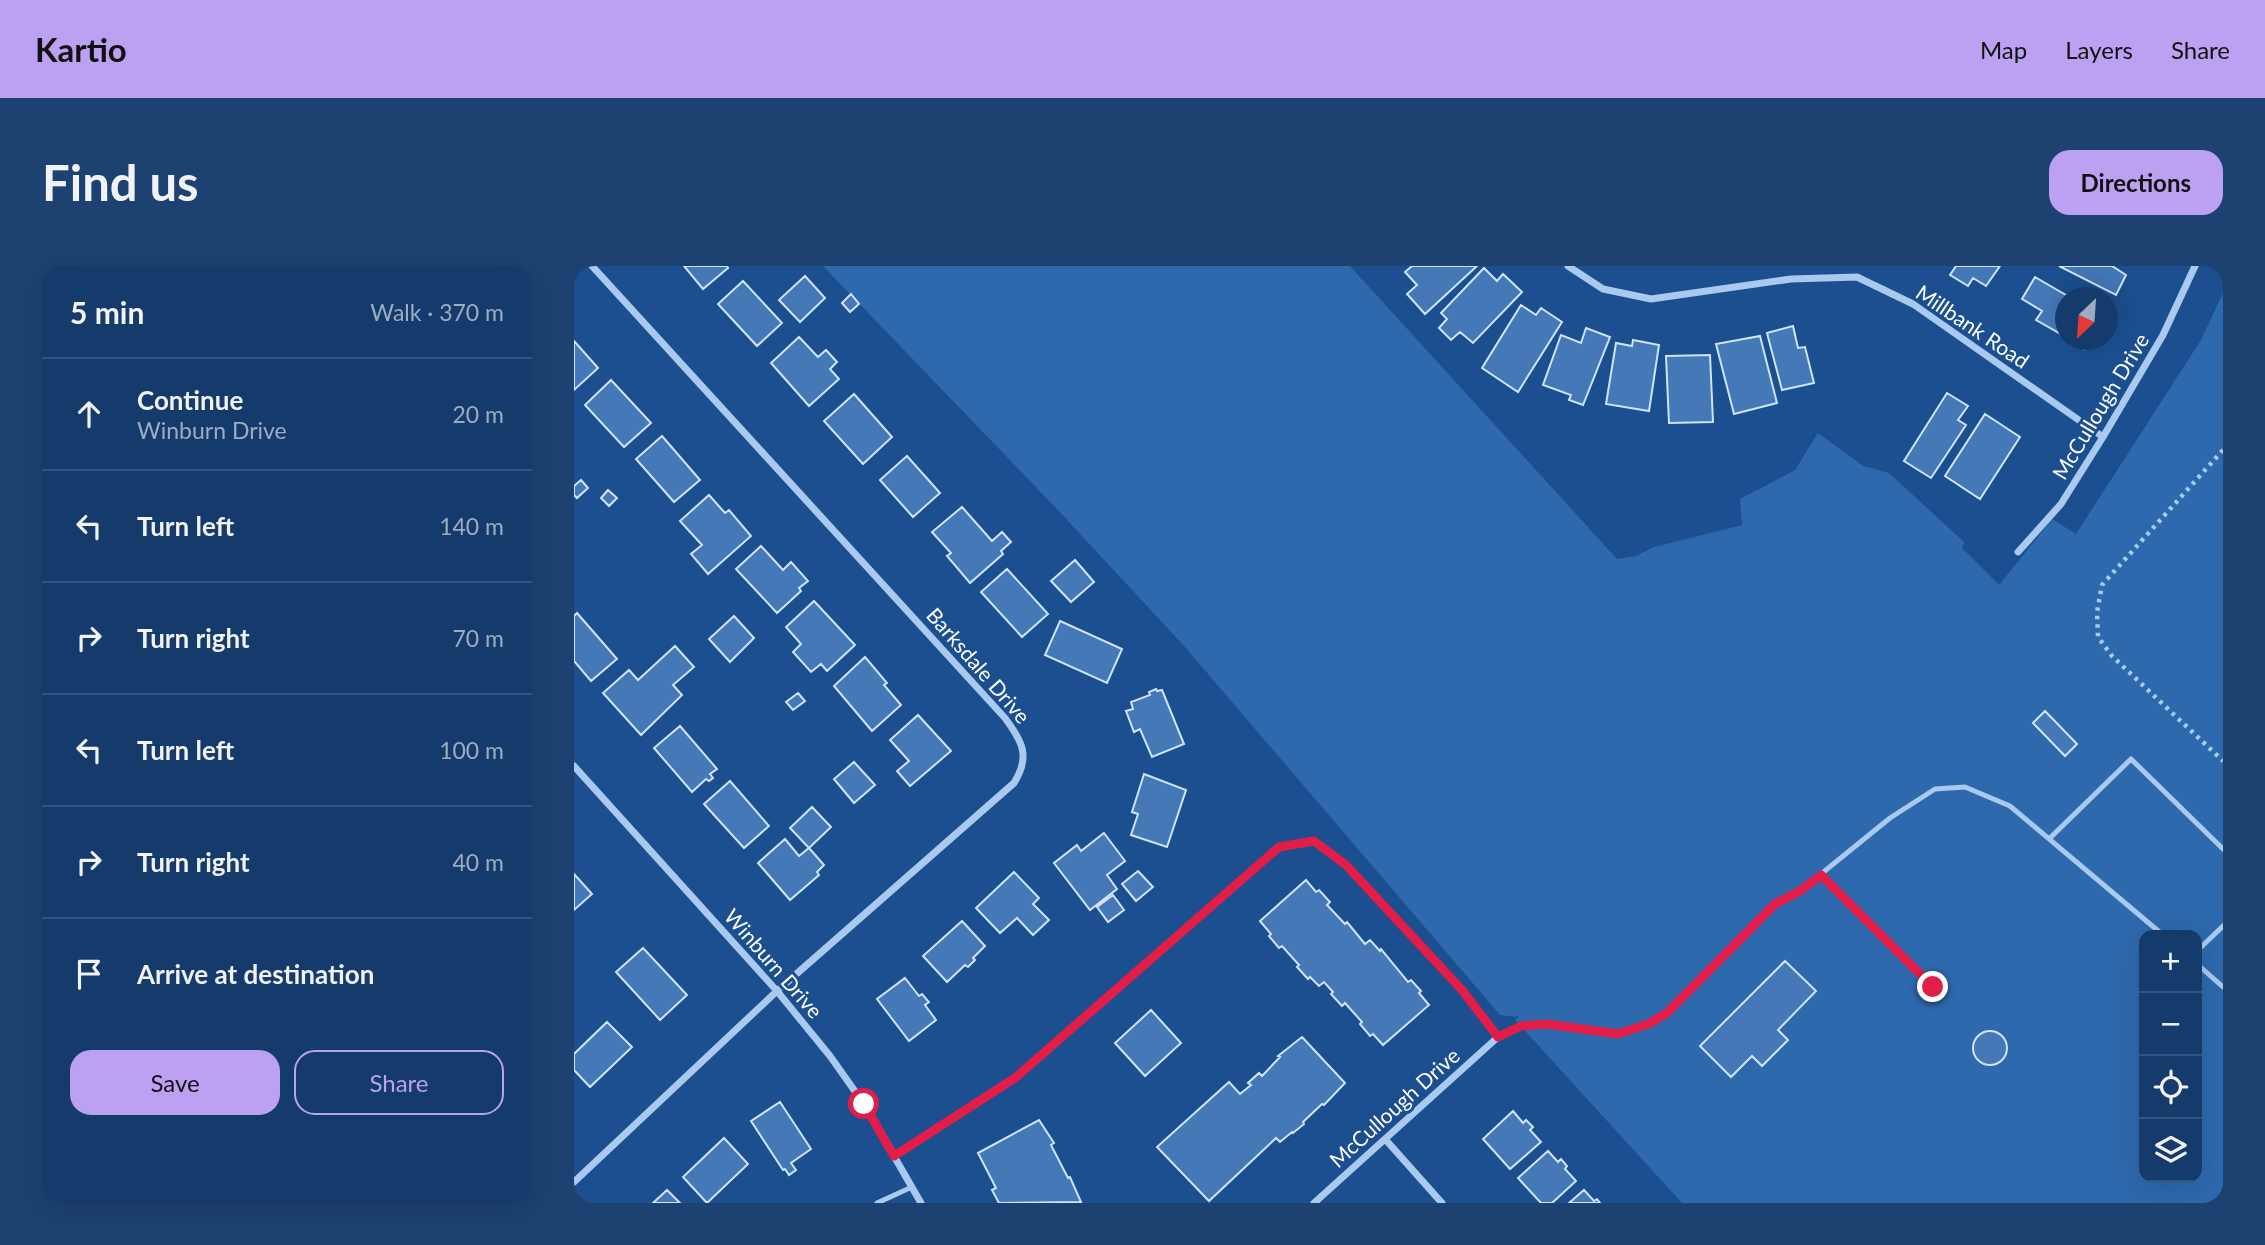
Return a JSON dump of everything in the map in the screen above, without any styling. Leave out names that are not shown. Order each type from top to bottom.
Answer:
[{"type":"street","name":"Barksdale Drive","points":[[574,1182],[777,991],[1014,783],[1024,760],[1018,735],[1005,718],[592,266]]},
{"type":"street","name":"Millbank Road","points":[[1568,266],[1604,289],[1651,299],[1791,279],[1857,278],[1913,303],[2103,437]]},
{"type":"street","name":"McCullough Drive","points":[[2018,552],[2061,504],[2103,437],[2163,335],[2195,266]]},
{"type":"street","name":"Winburn Drive","points":[[574,766],[777,991],[830,1056],[864,1104],[920,1203]]},
{"type":"street","name":"McCullough Drive","points":[[1314,1203],[1498,1037]]},
{"type":"street","points":[[1385,1139],[1442,1203]]},
{"type":"lane","points":[[2050,838],[2131,759],[2223,849]]},
{"type":"lane","points":[[894,1156],[1015,1078],[1279,847],[1314,841],[1346,865],[1462,990],[1498,1037],[1521,1026],[1547,1024],[1618,1034],[1648,1024],[1667,1013],[1775,904],[1800,891],[1890,818],[1935,789],[1965,788],[2010,806],[2157,930]]},
{"type":"lane","points":[[1821,875],[1933,987]]},
{"type":"lane","points":[[2202,946],[2223,926]]},
{"type":"lane","points":[[2202,968],[2223,987]]},
{"type":"lane","points":[[877,1203],[912,1187]]},
{"type":"path","points":[[2223,450],[2102,585],[2097,612],[2098,637],[2112,656],[2223,761]]},
{"type":"shaded area","points":[[823,266],[1350,266],[1617,559],[1742,525],[1740,499],[1795,470],[1818,433],[1863,466],[1889,473],[1964,542],[1962,548],[1999,585],[2052,519],[2076,534],[2201,340],[2223,293],[2223,1203],[1682,1203],[1515,1020],[1520,1015],[1500,1015],[1185,647],[1056,508]]},
{"type":"building","points":[[684,266],[727,266],[728,268],[703,289]]},
{"type":"building","points":[[1412,266],[1477,266],[1425,314],[1407,294],[1417,285],[1405,272]]},
{"type":"building","points":[[1956,266],[2000,266],[1986,286],[1973,278],[1968,286],[1950,275]]},
{"type":"building","points":[[2059,266],[2112,266],[2126,275],[2118,291],[2118,287],[2100,287]]},
{"type":"building","points":[[1484,268],[1497,281],[1503,274],[1522,292],[1473,343],[1460,332],[1451,340],[1439,328],[1447,319],[1441,313]]},
{"type":"building","points":[[805,276],[825,298],[800,322],[779,300]]},
{"type":"building","points":[[2035,277],[2055,289],[2055,331],[2036,320],[2042,311],[2022,299]]},
{"type":"building","points":[[743,281],[782,323],[757,346],[718,304]]},
{"type":"building","points":[[851,294],[859,304],[850,312],[842,303]]},
{"type":"building","points":[[1521,305],[1536,315],[1541,308],[1562,322],[1518,392],[1482,368]]},
{"type":"building","points":[[1793,326],[1798,348],[1805,347],[1814,383],[1782,390],[1767,333]]},
{"type":"building","points":[[1586,328],[1610,337],[1583,405],[1569,400],[1571,395],[1543,385],[1561,335],[1581,343]]},
{"type":"building","points":[[1760,336],[1777,403],[1734,414],[1716,344]]},
{"type":"building","points":[[799,337],[818,357],[826,350],[837,362],[830,369],[839,379],[809,406],[771,363]]},
{"type":"building","points":[[1633,340],[1659,345],[1649,411],[1606,404],[1616,343],[1632,346]]},
{"type":"building","points":[[574,341],[598,368],[574,390]]},
{"type":"building","points":[[1710,355],[1713,422],[1669,423],[1666,356]]},
{"type":"building","points":[[611,380],[651,423],[624,447],[585,405]]},
{"type":"building","points":[[1947,393],[1968,406],[1958,420],[1966,425],[1931,478],[1904,461]]},
{"type":"building","points":[[854,394],[892,437],[863,464],[824,421]]},
{"type":"building","points":[[1985,414],[2020,437],[1980,499],[1945,476]]},
{"type":"building","points":[[662,436],[700,480],[674,502],[636,459]]},
{"type":"building","points":[[907,456],[940,493],[913,517],[880,480]]},
{"type":"building","points":[[581,480],[588,488],[577,498],[574,495],[574,486]]},
{"type":"building","points":[[608,490],[617,498],[609,506],[601,498]]},
{"type":"building","points":[[709,495],[725,513],[729,510],[751,536],[708,574],[691,554],[702,545],[680,521]]},
{"type":"building","points":[[962,507],[992,541],[1002,532],[1011,542],[1001,551],[1003,554],[970,583],[947,556],[951,553],[932,532]]},
{"type":"building","points":[[761,546],[783,570],[791,562],[808,581],[777,613],[736,569]]},
{"type":"building","points":[[1075,560],[1094,582],[1071,602],[1051,581]]},
{"type":"building","points":[[1007,569],[1048,614],[1022,637],[981,592]]},
{"type":"building","points":[[814,601],[855,645],[827,671],[821,664],[811,672],[793,652],[801,644],[786,627]]},
{"type":"building","points":[[577,613],[617,659],[591,681],[574,661],[574,616]]},
{"type":"building","points":[[734,616],[754,638],[730,662],[709,639]]},
{"type":"building","points":[[1060,621],[1122,649],[1107,683],[1045,655]]},
{"type":"building","points":[[675,646],[694,667],[673,685],[682,695],[641,735],[603,693],[629,670],[638,680]]},
{"type":"building","points":[[865,657],[901,705],[872,731],[834,686]]},
{"type":"building","points":[[1162,690],[1184,744],[1152,757],[1140,729],[1134,732],[1126,711],[1133,709],[1131,702],[1150,695],[1149,692]]},
{"type":"building","points":[[798,693],[805,701],[793,710],[786,702]]},
{"type":"building","points":[[2045,711],[2077,744],[2065,756],[2033,723]]},
{"type":"building","points":[[918,715],[951,751],[910,786],[897,771],[909,761],[890,740]]},
{"type":"building","points":[[680,726],[717,769],[710,774],[713,778],[709,781],[706,779],[692,792],[654,748]]},
{"type":"building","points":[[854,762],[875,785],[854,803],[834,779]]},
{"type":"building","points":[[1144,774],[1186,790],[1167,847],[1131,835],[1138,814],[1132,812]]},
{"type":"building","points":[[730,781],[769,826],[744,848],[704,804]]},
{"type":"building","points":[[812,807],[831,827],[809,848],[790,828]]},
{"type":"building","points":[[1104,833],[1125,861],[1107,875],[1117,889],[1090,910],[1054,863],[1077,845],[1081,851]]},
{"type":"building","points":[[785,839],[799,856],[809,848],[824,865],[817,872],[819,875],[790,900],[758,863]]},
{"type":"building","points":[[1138,871],[1153,887],[1136,901],[1122,884]]},
{"type":"building","points":[[1014,872],[1039,898],[1033,904],[1049,920],[1033,935],[1017,918],[1000,933],[976,908]]},
{"type":"building","points":[[574,874],[592,894],[574,910]]},
{"type":"building","points":[[1306,880],[1316,892],[1319,890],[1330,902],[1327,905],[1345,924],[1347,922],[1365,944],[1370,940],[1380,951],[1381,949],[1408,982],[1411,980],[1421,991],[1419,993],[1429,1005],[1383,1045],[1373,1034],[1370,1036],[1360,1024],[1362,1022],[1345,1003],[1342,1006],[1324,982],[1319,986],[1310,977],[1308,979],[1282,946],[1279,948],[1269,936],[1271,934],[1260,921]]},
{"type":"building","points":[[1113,895],[1124,910],[1108,922],[1097,907]]},
{"type":"building","points":[[962,921],[985,946],[968,967],[965,965],[947,982],[923,956]]},
{"type":"building","points":[[643,948],[687,995],[660,1020],[616,972]]},
{"type":"building","points":[[1785,961],[1816,991],[1778,1030],[1788,1040],[1762,1066],[1752,1056],[1731,1077],[1700,1046]]},
{"type":"building","points":[[905,978],[919,996],[922,994],[929,1002],[925,1005],[936,1020],[909,1041],[877,999]]},
{"type":"building","points":[[1151,1010],[1181,1043],[1145,1076],[1115,1043]]},
{"type":"building","points":[[607,1022],[632,1047],[590,1087],[574,1070],[574,1054]]},
{"type":"building","points":[[1990,1031],[2002,1036],[2007,1048],[2002,1060],[1990,1065],[1978,1060],[1973,1048],[1978,1036]]},
{"type":"building","points":[[1302,1037],[1345,1083],[1303,1122],[1304,1124],[1280,1142],[1276,1138],[1209,1201],[1157,1147],[1229,1082],[1240,1094],[1251,1085],[1248,1083],[1259,1073],[1262,1076],[1280,1057],[1278,1056]]},
{"type":"building","points":[[780,1102],[811,1149],[791,1163],[796,1170],[789,1175],[751,1121]]},
{"type":"building","points":[[1513,1111],[1523,1123],[1526,1120],[1533,1127],[1530,1130],[1541,1142],[1510,1169],[1483,1139]]},
{"type":"building","points":[[1039,1120],[1054,1143],[1051,1145],[1081,1202],[999,1203],[992,1190],[996,1188],[978,1153]]},
{"type":"building","points":[[724,1138],[748,1164],[707,1203],[683,1177]]},
{"type":"building","points":[[1548,1151],[1558,1162],[1561,1159],[1567,1166],[1565,1169],[1576,1181],[1552,1203],[1541,1203],[1518,1178]]},
{"type":"building","points":[[667,1190],[680,1203],[653,1203]]},
{"type":"building","points":[[1584,1190],[1594,1201],[1597,1199],[1600,1203],[1569,1203]]},
{"type":"route","points":[[864,1104],[894,1156],[1015,1078],[1279,847],[1314,841],[1346,865],[1462,990],[1498,1037],[1521,1026],[1547,1024],[1618,1034],[1648,1024],[1667,1013],[1775,904],[1800,891],[1821,875],[1933,987]]}]
